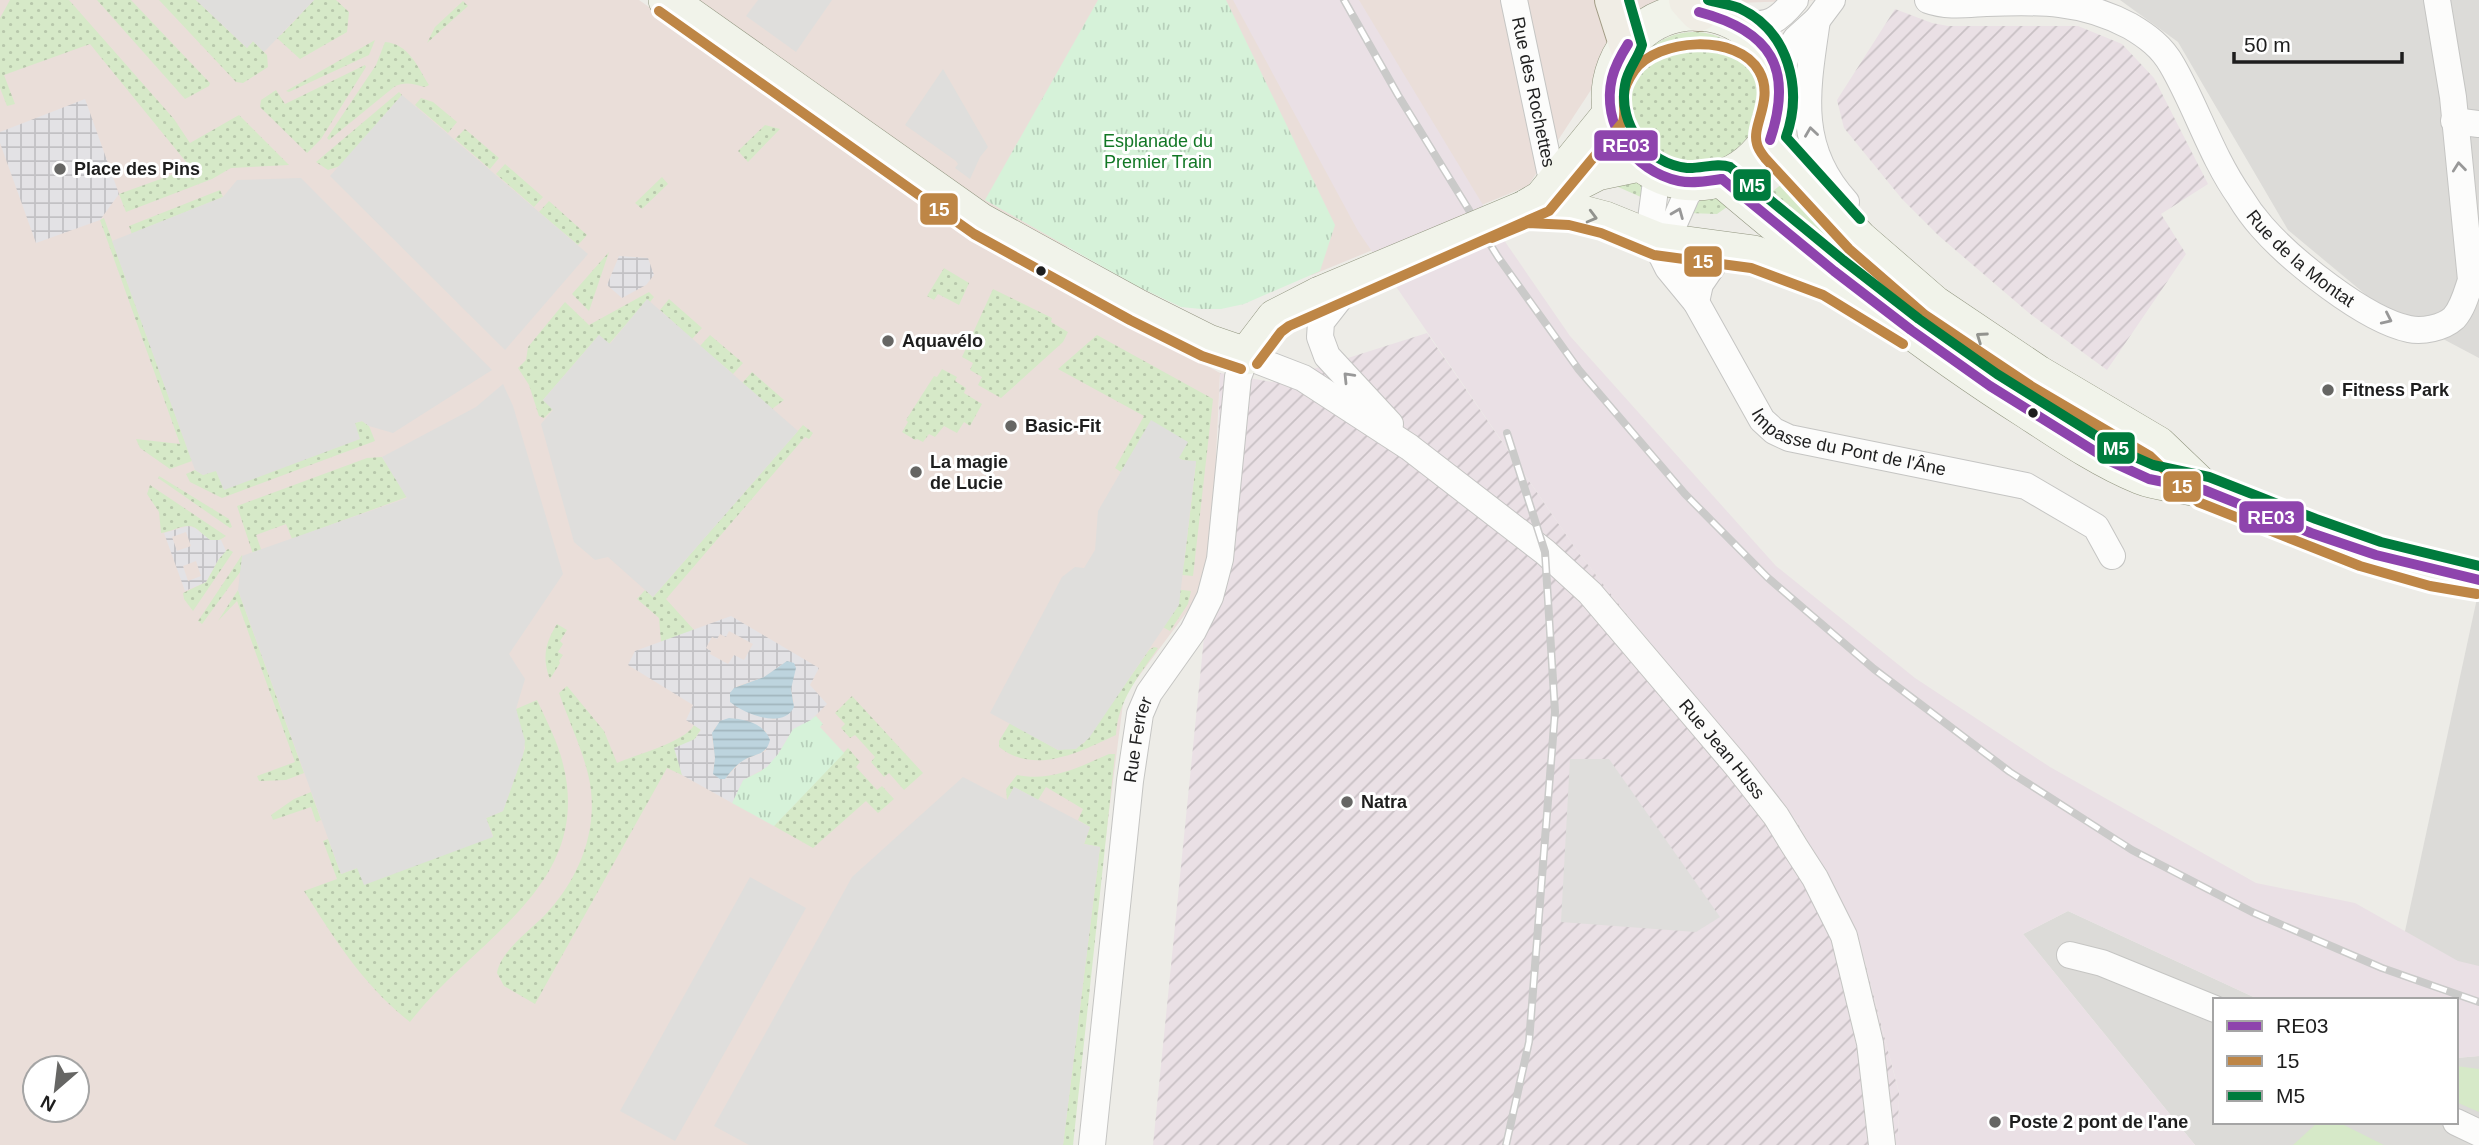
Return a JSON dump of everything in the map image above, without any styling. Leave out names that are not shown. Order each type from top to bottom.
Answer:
[{"type":"main road","points":[[667,0],[981,222],[1136,307],[1209,343],[1246,356],[1275,318],[1333,297],[1525,209],[1597,172],[1648,168]]},
{"type":"main road","points":[[1614,0],[1628,44]]},
{"type":"main road","points":[[1694,6],[1741,24],[1758,38],[1771,57],[1779,78],[1781,99],[1778,120],[1770,141],[1757,157],[1741,170],[1710,181],[1677,181],[1648,168],[1621,141],[1611,114],[1609,90],[1615,65],[1628,44],[1648,26],[1694,6]]},
{"type":"main road","points":[[1525,209],[1542,199],[1611,114]]},
{"type":"main road","points":[[1770,141],[1859,239],[1934,303],[2038,374],[2158,445],[2206,490]]},
{"type":"main road","points":[[1710,181],[1915,335]]},
{"type":"main road","points":[[1525,209],[1571,211],[1605,220],[1657,241],[1724,249],[1780,262],[1829,282],[2073,439],[2142,477],[2206,490],[2364,553],[2434,573],[2479,580]]},
{"type":"street","name":"Rue des Rochettes","points":[[1514,0],[1553,185]]},
{"type":"street","points":[[1741,24],[1759,26],[1771,23],[1783,15],[1795,0]]},
{"type":"street","name":"Rue de la Montat","points":[[1928,0],[1954,5],[2053,0],[2108,14],[2158,45],[2172,64],[2216,158],[2262,227],[2323,282],[2352,302],[2410,330],[2435,328],[2453,318],[2464,301],[2471,280],[2467,123],[2453,97],[2437,0]]},
{"type":"street","points":[[1779,78],[1792,45],[1825,10]]},
{"type":"street","points":[[1825,10],[1808,82],[1810,122],[1818,162],[1829,184],[1905,262],[1934,303]]},
{"type":"street","name":"Impasse du Pont de l'Âne","points":[[1648,168],[1650,227],[1668,268],[1696,302],[1762,420],[1773,431],[1789,438],[2026,486],[2096,527],[2112,556]]},
{"type":"street","points":[[1657,241],[1672,228],[1687,194],[1710,181]]},
{"type":"street","points":[[1696,302],[1700,284],[1724,249]]},
{"type":"street","name":"Rue Jean Huss","points":[[1333,297],[1321,322],[1320,337],[1327,356],[1409,446]]},
{"type":"street","name":"Rue Jean Huss","points":[[1246,356],[1303,378],[1409,446],[1545,552],[1576,579],[1737,766],[1776,816],[1815,878],[1844,936],[1870,1043],[1882,1145]]},
{"type":"street","name":"Rue Ferrer","points":[[1092,1145],[1130,781],[1140,714],[1149,693],[1193,631],[1210,597],[1220,559],[1238,377],[1246,356]]},
{"type":"street","points":[[2070,955],[2102,963],[2213,1008]]},
{"type":"street","points":[[2458,1123],[2479,1133]]},
{"type":"shaded area","points":[[0,0],[639,0],[964,229],[1220,373],[1210,581],[1124,696],[1066,1145],[0,1145]]},
{"type":"shaded area","points":[[196,0],[314,0],[264,52],[253,41],[247,48]]},
{"type":"shaded area","points":[[690,0],[1822,0],[1646,6],[1528,186],[1312,275],[1048,245]]},
{"type":"shaded area","points":[[758,0],[832,0],[796,52],[746,16]]},
{"type":"shaded area","points":[[1233,0],[1359,0],[1506,243],[1570,336],[1776,566],[1915,678],[2050,767],[2256,883],[2355,903],[2458,961],[2479,966],[2479,1056],[2458,1058],[2458,998],[2256,998],[2068,911],[2023,934],[2195,1145],[1898,1145],[1899,1092],[1864,958],[1798,823],[1692,697],[1578,552],[1358,231]]},
{"type":"shaded area","points":[[2120,0],[2479,0],[2479,358],[2377,304],[2288,230],[2178,42]]},
{"type":"shaded area","points":[[1895,9],[1948,26],[2078,26],[2122,44],[2154,78],[2208,184],[2161,214],[2186,254],[2107,370],[2029,313],[1939,236],[1902,199],[1844,128],[1837,100]]},
{"type":"shaded area","points":[[943,69],[988,147],[970,179],[955,168],[958,164],[956,161],[905,125]]},
{"type":"shaded area","points":[[402,95],[588,254],[505,350],[330,176]]},
{"type":"shaded area","name":"Place des Pins","points":[[85,99],[119,194],[100,220],[36,243],[0,143],[0,132]]},
{"type":"shaded area","points":[[301,178],[492,370],[393,433],[369,426],[362,421],[355,423],[360,439],[224,490],[216,471],[203,475],[195,470],[112,241],[223,197],[237,180]]},
{"type":"shaded area","points":[[619,256],[648,258],[654,275],[646,285],[622,298],[607,285]]},
{"type":"shaded area","points":[[647,299],[798,431],[653,597],[608,557],[595,560],[574,542],[541,424],[553,410],[543,400],[599,335],[610,344]]},
{"type":"shaded area","points":[[1427,333],[1578,552],[1692,697],[1798,823],[1864,958],[1899,1093],[1898,1145],[1153,1145],[1216,518],[1220,373],[1272,382]]},
{"type":"shaded area","points":[[503,384],[513,406],[563,574],[509,654],[525,679],[516,709],[525,741],[523,755],[503,811],[486,818],[493,837],[364,885],[357,868],[341,874],[238,590],[242,556],[407,498],[382,457],[476,407]]},
{"type":"shaded area","points":[[1151,420],[1188,442],[1179,458],[1196,461],[1179,605],[1089,738],[1076,749],[1058,750],[990,713],[1062,577],[1075,567],[1084,568],[1095,550],[1098,511]]},
{"type":"shaded area","points":[[188,526],[195,528],[210,540],[221,540],[226,551],[206,582],[185,591],[164,533]],"holes":[[[186,532],[191,546],[177,551],[172,537]],[[196,561],[201,576],[188,581],[183,566]]]},
{"type":"shaded area","points":[[2479,589],[2479,989],[2394,982]]},
{"type":"shaded area","points":[[731,616],[819,668],[810,685],[827,704],[811,720],[793,729],[767,767],[743,780],[732,803],[682,775],[674,748],[695,739],[701,730],[686,720],[693,705],[628,665],[635,651]],"holes":[[[729,631],[753,644],[744,660],[734,655],[728,664],[710,654],[711,651],[706,648],[712,637],[717,639],[720,634],[726,637]],[[784,663],[792,677],[794,702],[774,720],[738,707],[737,686],[764,677]],[[729,718],[742,720],[766,731],[766,751],[742,761],[725,779],[713,770],[714,728]]]},
{"type":"shaded area","points":[[1570,759],[1609,759],[1720,917],[1696,932],[1561,922]]},
{"type":"shaded area","points":[[963,777],[1007,800],[1014,787],[1090,827],[1084,844],[1100,847],[1063,1145],[749,1145],[714,1126],[852,877]]},
{"type":"shaded area","points":[[750,877],[806,908],[675,1141],[620,1111]]},
{"type":"shaded area","points":[[2068,911],[2256,998],[2213,998],[2213,1124],[2458,1124],[2458,1058],[2479,1056],[2479,1145],[2195,1145],[2023,934]]},
{"type":"green space","points":[[10,0],[69,0],[174,119],[190,143],[239,115],[289,165],[231,168],[212,179],[126,212],[119,194],[191,168],[90,44],[4,75],[15,104],[7,106],[0,88],[0,18]]},
{"type":"green space","points":[[97,0],[131,0],[210,83],[209,86],[185,99]]},
{"type":"green space","points":[[159,0],[196,0],[247,48],[253,41],[267,55],[268,67],[243,83],[236,82]]},
{"type":"green space","points":[[314,0],[336,0],[349,12],[347,32],[300,59],[267,29],[281,35]]},
{"type":"green space","name":"Esplanade du Premier Train","points":[[1098,0],[1226,0],[1335,225],[1320,271],[1244,304],[1221,309],[1181,307],[1137,286],[985,200]]},
{"type":"green space","points":[[463,1],[468,6],[427,43],[435,27]]},
{"type":"green space","points":[[1694,32],[1719,37],[1741,51],[1755,73],[1760,98],[1755,123],[1741,145],[1719,159],[1694,164],[1669,159],[1647,145],[1633,123],[1628,98],[1633,73],[1647,51],[1669,37]]},
{"type":"green space","points":[[375,40],[369,55],[289,92],[286,91]]},
{"type":"green space","points":[[385,42],[406,51],[429,85],[425,87],[405,84],[394,87],[329,140],[327,138],[376,65]]},
{"type":"green space","points":[[365,65],[321,139],[307,153],[260,107],[261,100],[276,90],[285,104]]},
{"type":"green space","points":[[399,92],[402,95],[340,166],[328,170],[316,162]]},
{"type":"green space","points":[[421,98],[433,102],[457,122],[448,133],[415,105]]},
{"type":"green space","points":[[765,125],[780,129],[748,162],[738,151]]},
{"type":"green space","points":[[465,129],[499,158],[490,169],[455,139]]},
{"type":"green space","points":[[505,164],[543,197],[534,207],[496,174]]},
{"type":"green space","points":[[662,177],[668,184],[642,209],[635,203]]},
{"type":"green space","points":[[1637,180],[1643,187],[1643,198],[1616,186]]},
{"type":"green space","points":[[1786,181],[2149,454],[2149,463],[2042,408],[1765,197]]},
{"type":"green space","points":[[220,190],[223,197],[138,231],[136,246],[129,226]]},
{"type":"green space","points":[[1721,196],[1734,202],[1717,214],[1688,213],[1702,200]]},
{"type":"green space","points":[[549,201],[587,235],[578,245],[539,212]]},
{"type":"green space","points":[[104,218],[192,461],[170,469],[140,448],[136,439],[180,444],[100,220]]},
{"type":"green space","points":[[609,252],[589,311],[572,294]]},
{"type":"green space","points":[[944,268],[969,283],[959,305],[938,294],[934,300],[927,296]]},
{"type":"green space","points":[[993,289],[1052,318],[1051,322],[1068,332],[1063,342],[1001,398],[978,385],[982,377],[970,370],[973,363],[962,357]]},
{"type":"green space","points":[[649,292],[654,297],[650,302],[647,300],[609,344],[599,335],[543,400],[553,409],[544,418],[539,416],[529,385],[518,368],[526,360],[528,347],[565,302],[589,325]]},
{"type":"green space","points":[[669,299],[702,328],[692,339],[660,310]]},
{"type":"green space","points":[[710,335],[743,363],[733,374],[700,346]]},
{"type":"green space","points":[[1097,335],[1213,399],[1193,576],[1173,574],[1184,564],[1196,462],[1179,458],[1151,421],[1121,472],[1115,468],[1144,416],[1058,369]]},
{"type":"green space","points":[[942,369],[957,377],[955,381],[966,388],[964,393],[982,404],[970,426],[964,422],[957,433],[944,426],[935,437],[929,434],[923,442],[915,440],[902,432],[908,422],[906,420],[934,376],[937,377]]},
{"type":"green space","points":[[752,372],[784,400],[772,409],[742,383]]},
{"type":"green space","points":[[362,421],[369,426],[375,441],[222,498],[190,482],[186,474],[195,470],[203,475],[216,470],[224,489],[359,439],[354,423]]},
{"type":"green space","points":[[803,425],[813,433],[809,439],[805,437],[666,599],[694,630],[661,642],[659,618],[637,599],[645,590],[653,597]]},
{"type":"green space","points":[[382,457],[407,497],[292,539],[286,524],[256,535],[267,566],[258,569],[237,506],[367,458]]},
{"type":"green space","points":[[159,476],[229,519],[232,527],[158,478]]},
{"type":"green space","points":[[150,485],[226,536],[219,540],[210,540],[190,526],[161,533],[159,512],[147,494]]},
{"type":"green space","points":[[228,549],[233,552],[193,611],[183,593],[206,582],[221,555]]},
{"type":"green space","points":[[242,555],[246,564],[202,624],[198,621]]},
{"type":"green space","points":[[1158,587],[1191,591],[1188,604],[1170,631],[1145,617]]},
{"type":"green space","points":[[238,590],[304,773],[286,780],[259,781],[257,776],[295,762],[237,601],[218,621]]},
{"type":"green space","points":[[557,624],[567,630],[560,641],[563,644],[558,652],[563,655],[550,679],[546,651]]},
{"type":"green space","points":[[1158,648],[1125,699],[1116,735],[1088,748],[1043,760],[1028,760],[999,747],[999,741],[1010,723],[1058,750],[1084,743],[1149,650]]},
{"type":"green space","points":[[567,686],[604,731],[617,763],[681,737],[694,725],[701,729],[680,763],[682,775],[667,768],[535,1004],[504,986],[497,973],[509,950],[544,916],[568,886],[584,851],[589,832],[592,813],[588,774],[559,693]]},
{"type":"green space","points":[[852,696],[923,773],[904,790],[889,773],[884,777],[871,762],[875,757],[855,735],[850,738],[841,728],[845,724],[835,713]]},
{"type":"green space","points":[[537,700],[563,764],[568,807],[561,845],[545,878],[522,908],[436,992],[410,1022],[364,978],[304,891],[337,879],[323,841],[328,839],[341,874],[493,836],[486,818],[503,811],[525,748],[516,709]]},
{"type":"green space","points":[[816,716],[823,724],[820,727],[844,753],[774,826],[732,803],[743,780],[761,771],[778,754],[793,729]]},
{"type":"green space","points":[[848,748],[860,762],[856,767],[877,790],[882,786],[894,799],[878,813],[866,801],[813,848],[774,826]]},
{"type":"green space","points":[[1115,754],[1073,1145],[1063,1145],[1100,847],[1084,844],[1090,827],[1078,820],[1083,809],[1046,787],[1038,800],[1014,787],[1007,800],[1006,789],[1017,775],[1053,775]]},
{"type":"green space","points":[[311,792],[321,820],[316,822],[311,807],[273,820],[271,815],[294,799]]},
{"type":"green space","points":[[2458,1066],[2479,1069],[2479,1112],[2458,1103]]},
{"type":"green space","points":[[2316,1124],[2342,1124],[2384,1145],[2293,1145]]},
{"type":"water","points":[[787,661],[794,663],[796,668],[791,689],[794,707],[789,714],[781,718],[764,718],[730,702],[730,693],[734,688],[764,677]]},
{"type":"water","points":[[729,718],[759,726],[770,740],[762,752],[741,762],[725,779],[720,779],[713,774],[715,758],[712,733],[720,721]]},
{"type":"railway","points":[[1344,0],[1398,95],[1498,257],[1579,370],[1685,494],[1767,577],[1874,669],[2010,772],[2132,850],[2252,912],[2382,968],[2479,1002]]},
{"type":"railway","points":[[1506,1145],[1529,1042],[1555,712],[1545,552],[1507,433]]},
{"type":"transit line","name":"M5","points":[[1629,0],[1642,45],[1626,80],[1626,114],[1638,140],[1659,159],[1687,168],[1720,165],[1730,167],[1919,319],[1997,374],[2119,450],[2153,465],[2209,477],[2381,542],[2479,566]]},
{"type":"transit line","name":"M5","points":[[1708,0],[1739,8],[1770,31],[1788,63],[1792,81],[1791,119],[1786,137],[1860,219]]},
{"type":"transit line","name":"15","points":[[659,11],[974,234],[1130,320],[1202,356],[1241,369]]},
{"type":"transit line","name":"RE03","points":[[1699,12],[1744,30],[1759,42],[1770,56],[1777,73],[1779,92],[1777,115],[1770,140]]},
{"type":"transit line","name":"RE03","points":[[1628,44],[1615,69],[1610,96],[1611,113],[1624,143],[1635,156],[1662,176],[1690,182],[1722,179]]},
{"type":"transit line","name":"15","points":[[1257,364],[1281,332],[1289,326],[1549,211],[1623,122],[1626,86],[1634,71],[1645,60],[1678,46],[1716,46],[1734,50],[1749,59],[1759,71],[1765,92],[1756,137],[1758,148],[1765,158],[1849,249],[1925,315],[2031,386],[2150,456],[2198,502],[2360,566],[2430,586],[2477,594]]},
{"type":"transit line","name":"RE03","points":[[1722,179],[1911,330],[1990,386],[2112,462],[2149,479],[2204,490],[2311,533],[2376,555],[2479,580]]},
{"type":"transit line","name":"15","points":[[1492,238],[1528,223],[1569,225],[1601,233],[1654,255],[1751,268],[1823,295],[1903,344]]},
{"type":"place","name":"Place des Pins","points":[[60,169]]},
{"type":"place","name":"Aquavélo","points":[[888,341]]},
{"type":"place","name":"Fitness Park","points":[[2328,390]]},
{"type":"place","name":"Basic-Fit","points":[[1011,426]]},
{"type":"place","name":"La magie de Lucie","points":[[916,472]]},
{"type":"place","name":"Natra","points":[[1347,802]]},
{"type":"place","name":"Poste 2 pont de l'ane","points":[[1995,1122]]}]
